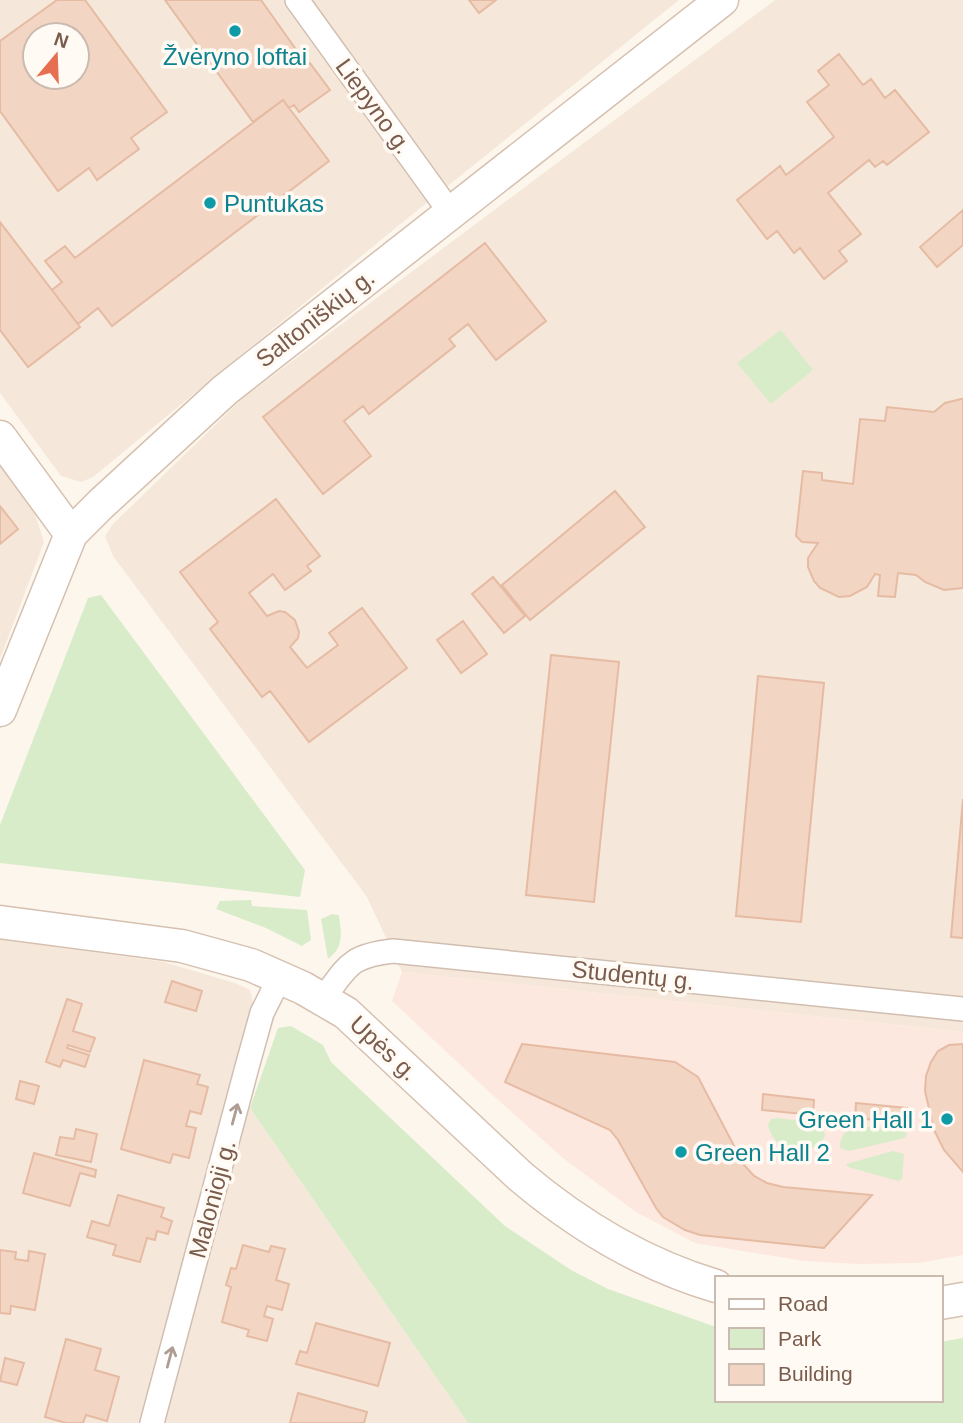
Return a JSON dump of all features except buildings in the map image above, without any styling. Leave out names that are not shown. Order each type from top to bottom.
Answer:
[{"type":"street","name":"Liepyno g.","points":[[297,0],[450,212]]},
{"type":"street","name":"Saltoniškių g.","points":[[0,710],[71,534],[225,390],[722,0]]},
{"type":"street","points":[[0,437],[71,534]]},
{"type":"street","name":"Upės g.","points":[[0,922],[182,946],[222,955],[280,977],[345,1013],[549,1201],[606,1239],[671,1272],[715,1286]]},
{"type":"street","name":"Studentų g.","points":[[323,999],[349,964],[372,954],[393,951],[963,1009]]},
{"type":"street","name":"Malonioji g.","points":[[152,1423],[262,1013],[280,977]]},
{"type":"street","points":[[942,1303],[963,1299]]},
{"type":"shaded area","points":[[0,0],[679,0],[398,226],[93,477],[81,482],[61,476],[0,393]]},
{"type":"shaded area","points":[[775,0],[963,0],[963,1032],[402,972],[367,897],[113,556],[105,536],[113,524],[243,398]]},
{"type":"shaded area","points":[[0,463],[33,508],[44,542],[0,659]]},
{"type":"shaded area","points":[[0,939],[164,962],[250,990],[253,1002],[226,1102],[250,1108],[468,1423],[0,1423]]},
{"type":"shaded area","points":[[402,972],[963,1032],[963,1255],[919,1263],[856,1264],[804,1261],[695,1243],[636,1212],[564,1159],[486,1089],[392,1001]]},
{"type":"green space","points":[[781,330],[813,370],[771,404],[737,363]]},
{"type":"green space","points":[[101,595],[305,870],[300,897],[0,863],[0,825],[88,598]]},
{"type":"green space","points":[[251,900],[252,906],[307,910],[311,940],[302,946],[266,928],[216,909],[220,901]]},
{"type":"green space","points":[[332,914],[339,917],[341,935],[339,946],[328,959],[321,919]]},
{"type":"green space","points":[[291,1026],[323,1045],[331,1062],[505,1226],[571,1270],[608,1289],[715,1327],[715,1402],[942,1402],[942,1342],[963,1338],[963,1423],[468,1423],[250,1108],[278,1028]]},
{"type":"green space","points":[[771,1119],[819,1123],[825,1134],[822,1143],[798,1150],[782,1146],[771,1134],[768,1125]]},
{"type":"green space","points":[[860,1126],[904,1131],[907,1134],[905,1138],[849,1151],[840,1148],[845,1133]]},
{"type":"green space","points":[[893,1151],[904,1154],[902,1179],[898,1181],[848,1167],[846,1164]]},
{"type":"place","name":"Žvėryno loftai","points":[[235,31]]},
{"type":"place","name":"Puntukas","points":[[210,203]]},
{"type":"place","name":"Green Hall 1","points":[[947,1119]]},
{"type":"place","name":"Green Hall 2","points":[[681,1152]]}]
